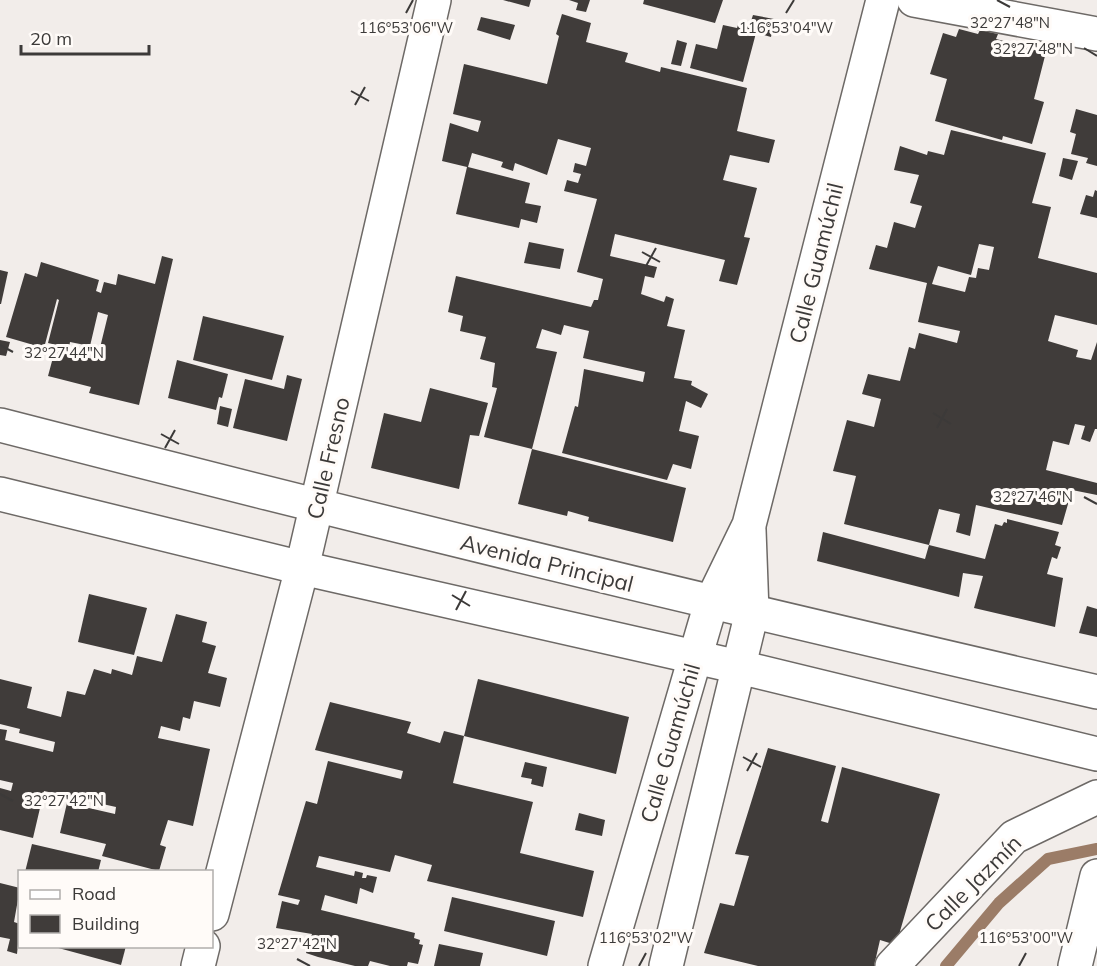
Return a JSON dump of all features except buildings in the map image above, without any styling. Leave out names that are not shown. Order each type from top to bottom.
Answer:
[{"type":"street","name":"Calle Fresno","points":[[213,910],[303,568],[434,0]]},
{"type":"street","name":"Calle Guamúchil","points":[[605,966],[711,603],[749,525],[883,0]]},
{"type":"street","points":[[914,0],[1097,33]]},
{"type":"street","name":"Avenida Principal","points":[[0,425],[316,507],[711,603],[1097,692]]},
{"type":"street","points":[[0,494],[303,568],[739,667],[1097,754]]},
{"type":"street","name":"Calle Guamúchil","points":[[666,966],[752,612],[749,525]]},
{"type":"street","name":"Calle Jazmín","points":[[892,966],[1014,837],[1097,797]]},
{"type":"street","points":[[1075,966],[1097,876]]},
{"type":"street","points":[[198,966],[202,948]]},
{"type":"waterway","points":[[946,966],[999,903],[1048,859],[1097,849]]}]
